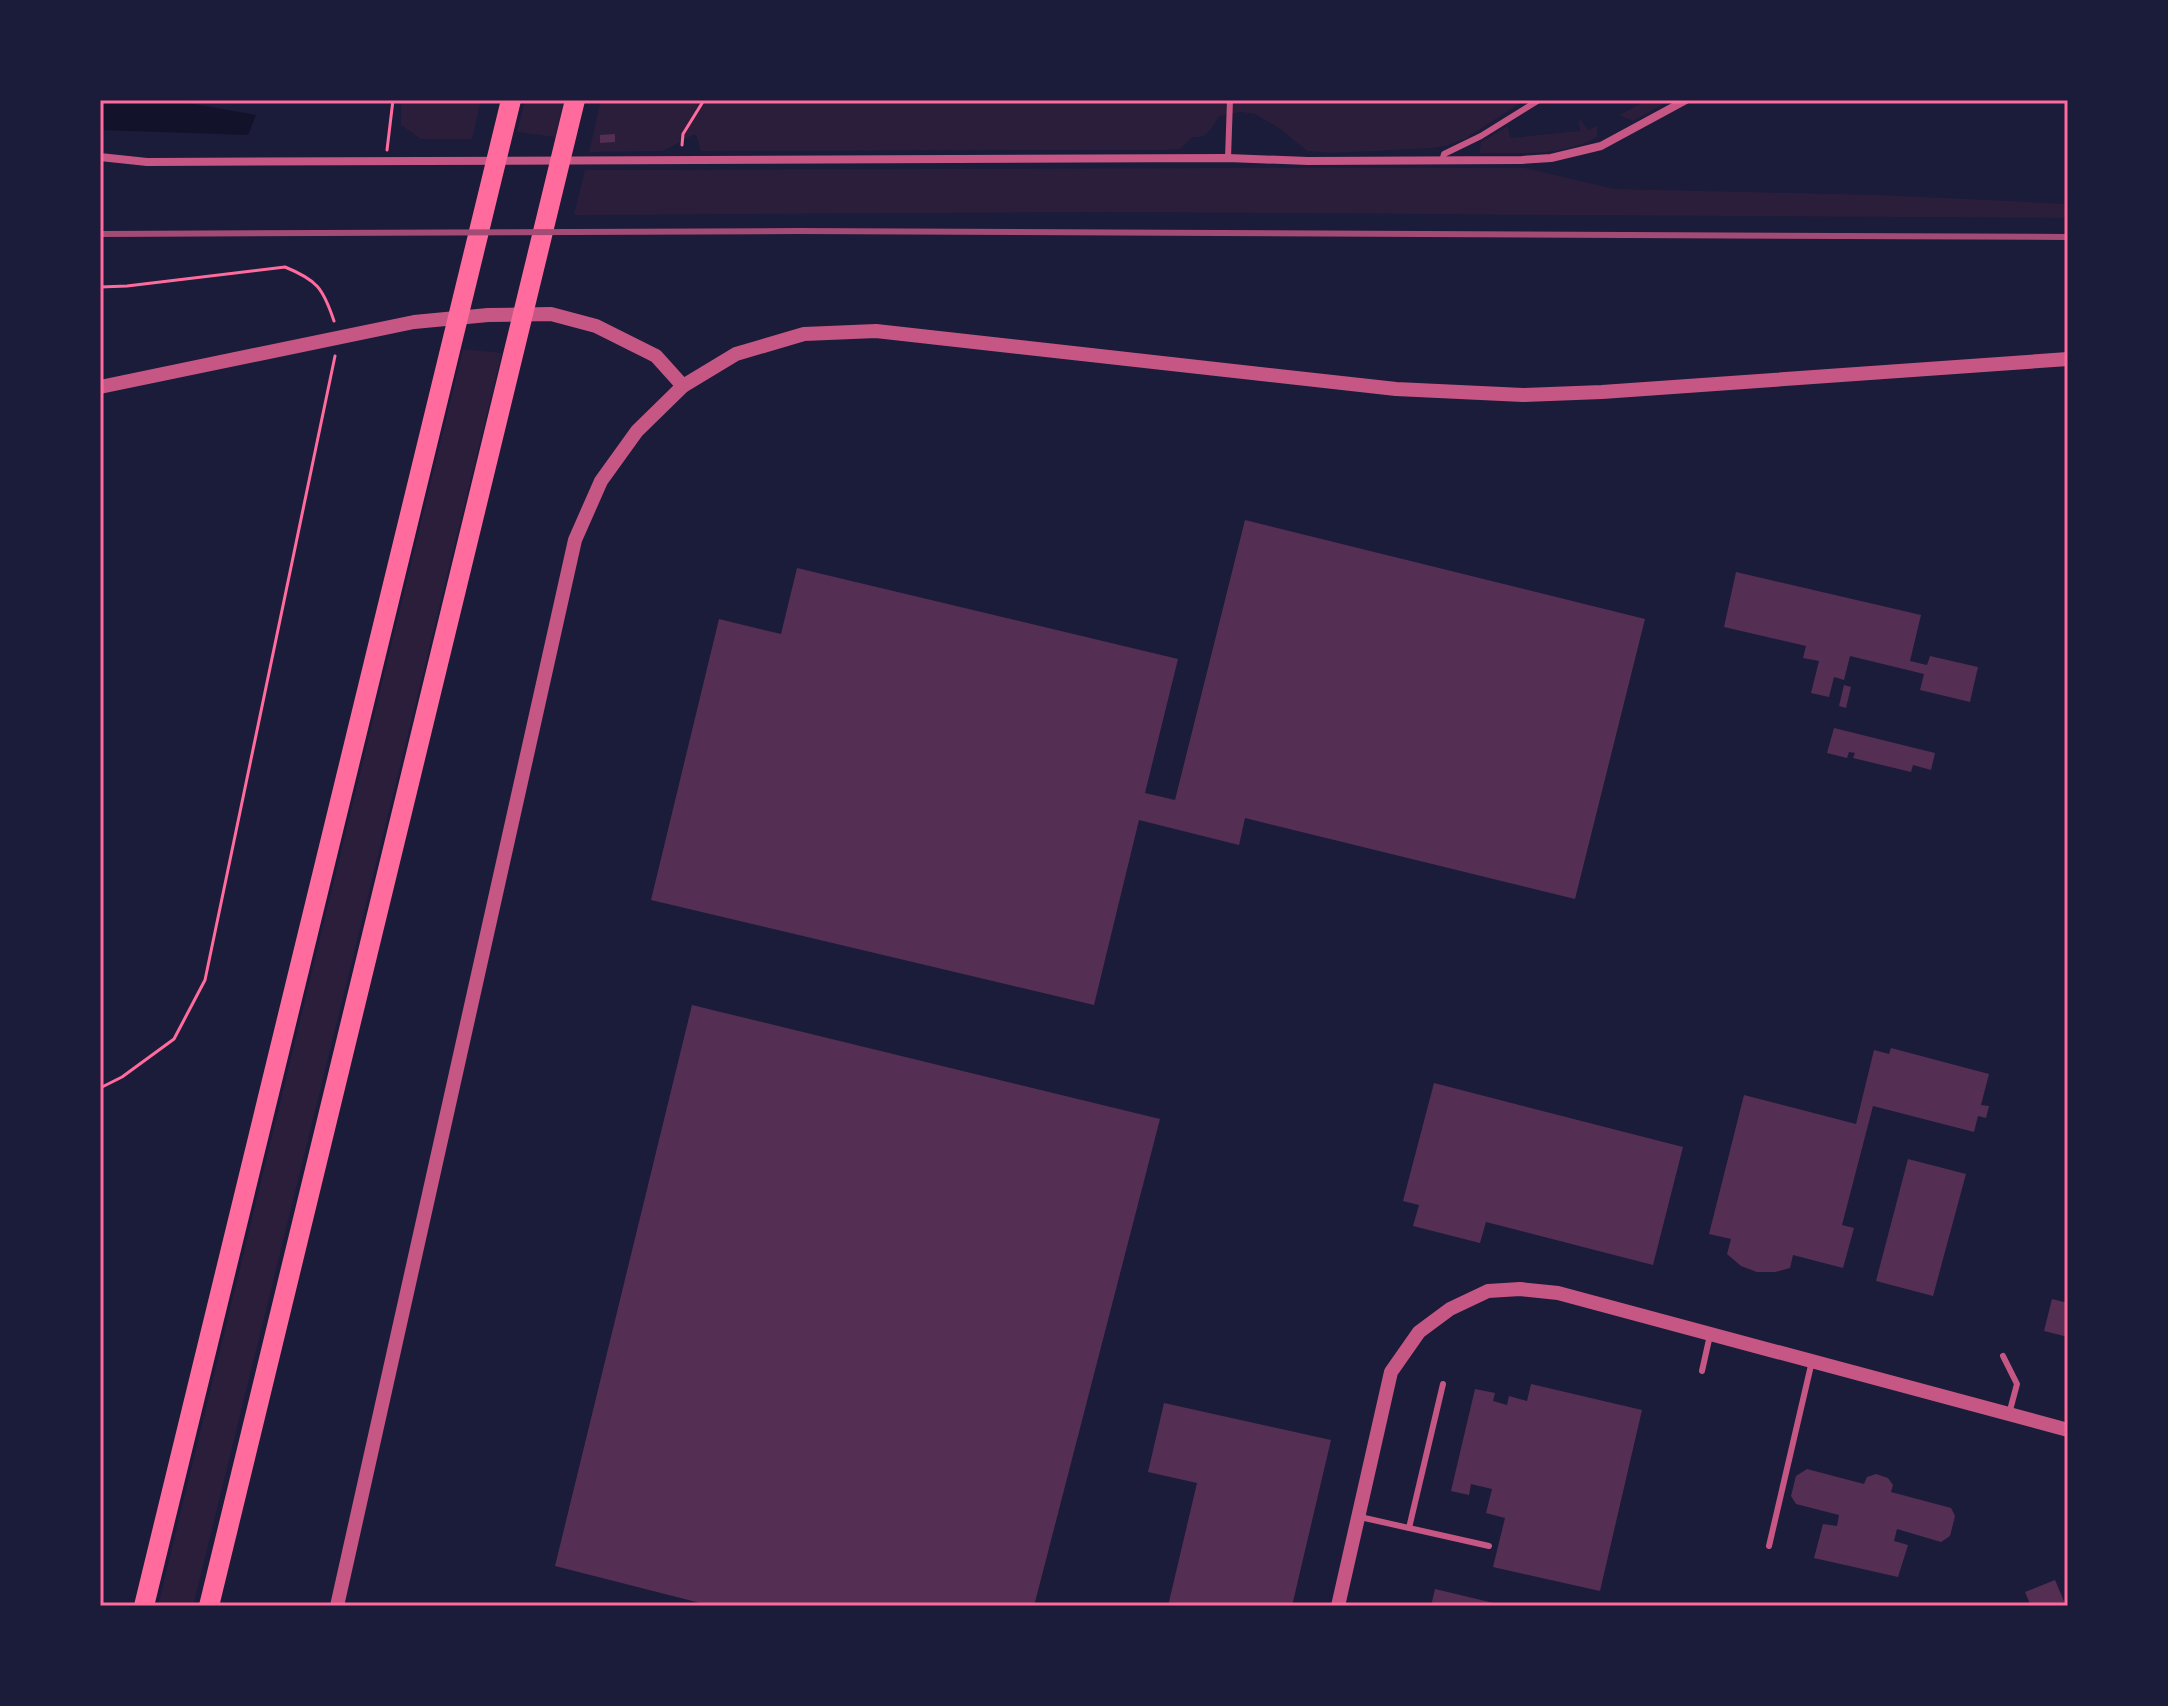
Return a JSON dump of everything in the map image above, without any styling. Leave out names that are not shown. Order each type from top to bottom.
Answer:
[{"type":"highway","points":[[144,1606],[511,100]]},
{"type":"highway","points":[[209,1606],[575,100]]},
{"type":"street","points":[[100,157],[147,162],[1228,158],[1522,160],[1576,153],[1601,146],[1686,100]]},
{"type":"street","points":[[100,387],[414,322],[488,315],[551,314],[596,326],[656,356],[683,386]]},
{"type":"street","points":[[337,1606],[575,540],[601,481],[637,431],[683,386],[736,354],[804,334],[876,331],[1396,389],[1523,395],[2068,359]]},
{"type":"street","points":[[1338,1606],[1391,1372],[1419,1332],[1450,1309],[1488,1291],[1520,1289],[1558,1293],[2068,1430]]},
{"type":"lane","points":[[1228,158],[1230,100]]},
{"type":"lane","points":[[1442,161],[1444,154],[1481,136],[1539,100]]},
{"type":"lane","points":[[1702,1371],[1710,1334]]},
{"type":"lane","points":[[2003,1356],[2017,1384],[2009,1414]]},
{"type":"lane","points":[[1769,1546],[1812,1361]]},
{"type":"lane","points":[[1409,1528],[1443,1384]]},
{"type":"lane","points":[[1359,1516],[1489,1546]]},
{"type":"path","points":[[387,161],[393,100]]},
{"type":"path","points":[[680,161],[683,134],[704,100]]},
{"type":"path","points":[[100,287],[285,267],[310,277],[327,300],[339,336],[205,980],[174,1039],[122,1077],[100,1088]]},
{"type":"shaded area","points":[[100,100],[172,100],[256,115],[248,135],[100,130]]},
{"type":"shaded area","points":[[401,100],[481,100],[472,139],[421,139],[401,125]]},
{"type":"shaded area","points":[[525,100],[564,100],[555,137],[517,132]]},
{"type":"shaded area","points":[[601,100],[1235,100],[1236,103],[1238,100],[1525,100],[1465,139],[1431,148],[1332,153],[1307,151],[1282,130],[1255,114],[1241,112],[1219,116],[1205,134],[1192,137],[1180,149],[1166,150],[701,151],[696,134],[662,151],[589,152]]},
{"type":"shaded area","points":[[1648,100],[1671,100],[1633,121],[1619,115]]},
{"type":"shaded area","points":[[1579,118],[1588,130],[1597,126],[1597,137],[1555,151],[1479,153],[1481,142],[1508,126],[1510,138],[1580,131]]},
{"type":"shaded area","points":[[1525,168],[1615,189],[1881,195],[2068,204],[2068,218],[1094,212],[574,215],[585,170]]},
{"type":"shaded area","points":[[463,349],[502,353],[193,1606],[158,1606]]},
{"type":"building","points":[[615,134],[615,142],[600,143],[600,135]]},
{"type":"building","points":[[1245,520],[1645,619],[1575,899],[1245,818],[1239,845],[1139,820],[1094,1005],[651,900],[719,619],[781,634],[797,568],[1178,659],[1145,793],[1175,800]]},
{"type":"building","points":[[1736,572],[1921,615],[1910,661],[1927,665],[1930,656],[1978,667],[1970,702],[1920,690],[1924,674],[1850,656],[1844,680],[1834,677],[1829,697],[1811,693],[1819,661],[1803,658],[1806,646],[1724,627]]},
{"type":"building","points":[[1844,685],[1851,687],[1846,708],[1839,706]]},
{"type":"building","points":[[1834,728],[1935,753],[1931,770],[1913,765],[1911,772],[1853,758],[1855,753],[1849,752],[1847,758],[1827,753]]},
{"type":"building","points":[[692,1005],[1160,1119],[1034,1606],[712,1606],[555,1566]]},
{"type":"building","points":[[1891,1048],[1989,1074],[1981,1105],[1989,1106],[1986,1118],[1978,1116],[1974,1132],[1873,1106],[1842,1225],[1854,1228],[1843,1268],[1793,1255],[1790,1268],[1775,1272],[1757,1272],[1741,1266],[1727,1254],[1731,1239],[1709,1234],[1744,1095],[1856,1124],[1874,1050],[1889,1054]]},
{"type":"building","points":[[1434,1083],[1683,1147],[1653,1265],[1486,1222],[1480,1243],[1413,1226],[1419,1205],[1403,1201]]},
{"type":"building","points":[[1908,1159],[1966,1174],[1933,1296],[1876,1281]]},
{"type":"building","points":[[2052,1299],[2068,1303],[2068,1337],[2044,1331]]},
{"type":"building","points":[[1531,1384],[1642,1410],[1600,1591],[1493,1567],[1505,1518],[1486,1513],[1492,1489],[1471,1484],[1469,1495],[1451,1491],[1475,1389],[1495,1393],[1493,1401],[1507,1405],[1509,1396],[1527,1401]]},
{"type":"building","points":[[1164,1403],[1331,1440],[1292,1606],[1168,1606],[1197,1483],[1148,1472]]},
{"type":"building","points":[[1807,1469],[1864,1484],[1867,1477],[1876,1474],[1888,1478],[1893,1485],[1891,1492],[1951,1508],[1955,1516],[1950,1536],[1941,1542],[1897,1529],[1894,1541],[1908,1545],[1898,1577],[1814,1558],[1823,1524],[1837,1526],[1839,1515],[1796,1504],[1791,1496],[1796,1476]]},
{"type":"building","points":[[2055,1580],[2066,1606],[2031,1606],[2025,1592]]},
{"type":"building","points":[[1435,1589],[1502,1605],[1502,1606],[1431,1606]]},
{"type":"railway","points":[[100,234],[797,231],[2068,237]]}]
